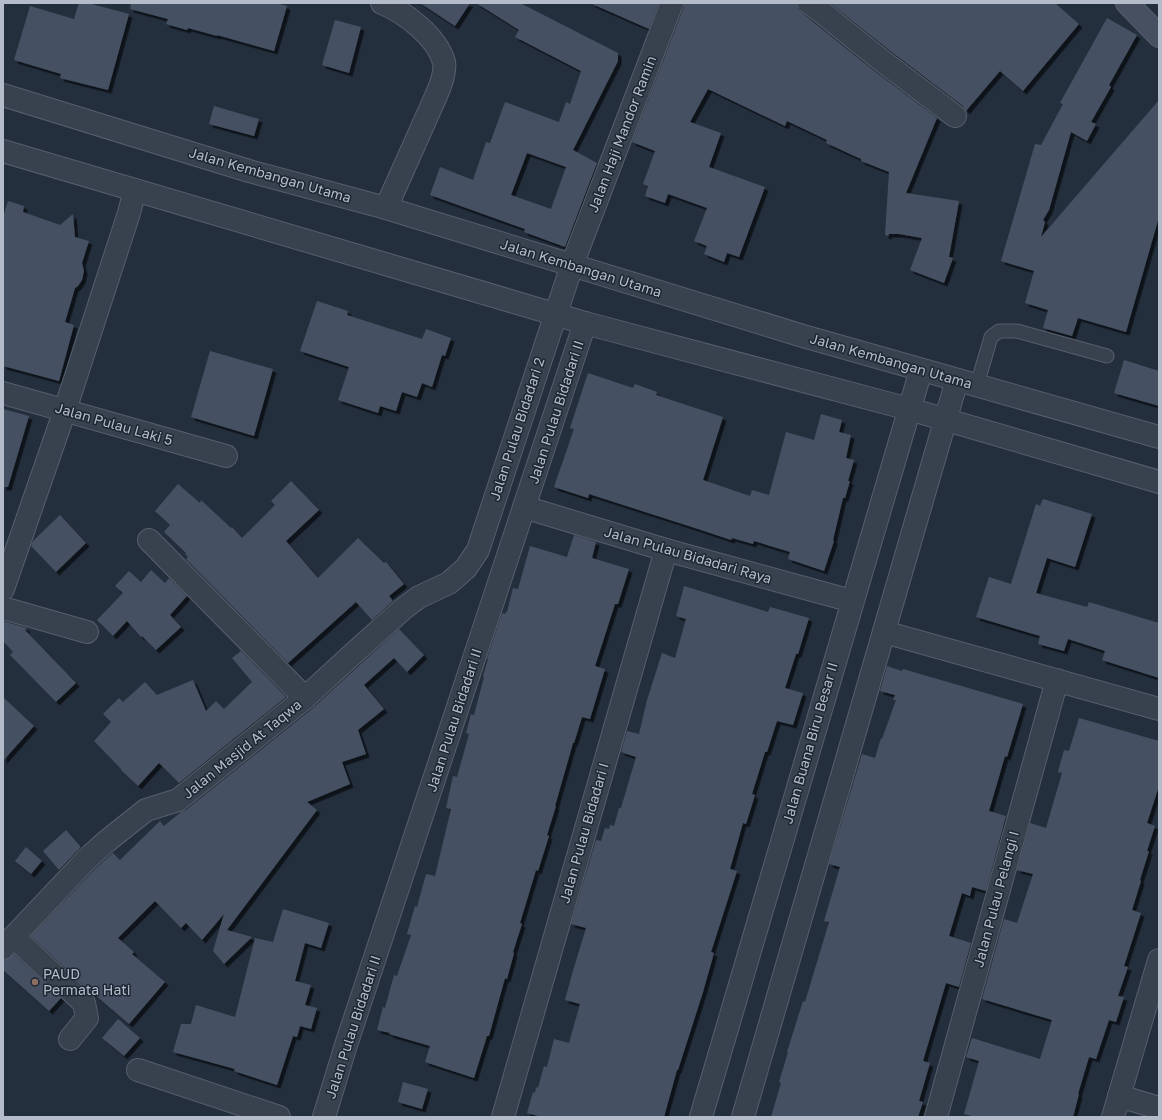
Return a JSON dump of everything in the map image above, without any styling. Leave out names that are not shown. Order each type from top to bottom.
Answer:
[{"type":"street","points":[[382,3],[393,7],[420,27],[435,43],[444,63],[442,80],[386,208]]},
{"type":"street","name":"Jalan Haji Mandor Ramin","points":[[572,265],[672,3]]},
{"type":"street","points":[[809,3],[955,116]]},
{"type":"street","points":[[1127,3],[1159,36]]},
{"type":"street","name":"Jalan Kembangan Utama","points":[[4,97],[249,171],[386,208],[803,336],[1159,437]]},
{"type":"street","points":[[3,151],[555,314],[909,409],[1159,482]]},
{"type":"street","points":[[3,589],[65,410],[129,213],[135,190]]},
{"type":"street","name":"Jalan Pulau Bidadari 2","points":[[449,583],[466,568],[478,550],[572,265]]},
{"type":"street","name":"Jalan Pulau Bidadari II","points":[[324,1117],[346,1045],[585,322]]},
{"type":"street","name":"Jalan Buana Biru Besar II","points":[[701,1117],[921,370]]},
{"type":"street","points":[[743,1117],[946,420],[967,383]]},
{"type":"street","name":"Jalan Pulau Laki 5","points":[[3,393],[226,456]]},
{"type":"street","name":"Jalan Pulau Bidadari Raya","points":[[524,507],[666,550],[852,601]]},
{"type":"street","points":[[149,540],[305,698]]},
{"type":"street","name":"Jalan Pulau Bidadari I","points":[[503,1117],[666,550]]},
{"type":"street","name":"Jalan Masjid At Taqwa","points":[[9,942],[87,859],[107,841],[146,810],[178,800],[305,698],[403,609],[419,597],[449,583]]},
{"type":"street","points":[[3,608],[87,632]]},
{"type":"street","points":[[884,632],[1159,710]]},
{"type":"street","name":"Jalan Pulau Pelangi I","points":[[936,1117],[1057,680]]},
{"type":"street","points":[[9,942],[84,1003],[87,1018],[70,1039]]},
{"type":"street","points":[[1113,1117],[1159,960]]},
{"type":"street","points":[[138,1070],[279,1117]]},
{"type":"street","points":[[1119,1096],[1159,1108]]},
{"type":"lane","points":[[967,383],[991,337],[999,331],[1017,332],[1106,356]]},
{"type":"building","points":[[79,3],[88,3],[129,14],[108,90],[60,78],[61,74],[14,60],[30,6],[74,19]]},
{"type":"building","points":[[131,3],[276,3],[287,6],[274,51],[217,35],[188,28],[187,30],[166,24],[168,19],[130,9]]},
{"type":"building","points":[[420,3],[470,3],[455,26]]},
{"type":"building","points":[[476,3],[520,3],[618,53],[618,61],[573,150],[597,163],[565,247],[524,232],[525,229],[430,195],[440,167],[473,180],[486,142],[490,143],[505,102],[559,122],[566,102],[570,104],[581,71],[515,37],[519,30]],"holes":[[[527,153],[566,167],[551,209],[511,195]]]},
{"type":"building","points":[[590,3],[659,3],[649,29]]},
{"type":"building","points":[[684,3],[797,3],[798,9],[802,13],[873,70],[937,118],[906,193],[959,201],[949,257],[953,258],[944,283],[910,270],[922,238],[899,234],[889,234],[888,236],[885,235],[889,172],[861,161],[861,159],[826,143],[827,140],[787,121],[785,126],[708,89],[690,122],[721,133],[709,167],[765,187],[739,257],[727,253],[724,262],[704,254],[707,246],[694,241],[707,208],[668,194],[665,203],[645,196],[648,186],[643,184],[655,151],[632,142],[684,7]]},
{"type":"building","points":[[830,3],[1055,3],[1079,24],[1023,91],[1000,71],[966,111],[963,106]]},
{"type":"building","points":[[1107,18],[1137,35],[1109,85],[1111,87],[1091,122],[1096,124],[1087,141],[1071,132],[1049,210],[1043,220],[1045,222],[1041,237],[1159,100],[1159,217],[1126,332],[1078,318],[1072,336],[1043,328],[1048,310],[1025,303],[1034,271],[1001,261],[1035,144],[1041,145],[1063,104],[1060,103]]},
{"type":"building","points":[[335,20],[361,27],[349,73],[322,65]]},
{"type":"building","points":[[214,106],[259,119],[254,136],[209,124]]},
{"type":"building","points":[[8,201],[24,206],[23,212],[60,225],[73,214],[75,237],[89,241],[82,263],[84,271],[82,280],[75,288],[65,322],[74,325],[59,381],[3,366],[3,217]]},
{"type":"building","points":[[317,301],[348,311],[347,315],[422,339],[426,329],[451,338],[445,356],[442,355],[432,387],[422,383],[417,397],[402,392],[396,411],[380,406],[378,413],[338,400],[349,367],[300,351]]},
{"type":"building","points":[[210,351],[273,369],[254,436],[191,417]]},
{"type":"building","points":[[1124,360],[1159,371],[1159,406],[1114,393]]},
{"type":"building","points":[[588,373],[633,388],[635,384],[657,392],[656,395],[723,417],[703,480],[750,496],[752,490],[769,495],[786,432],[814,440],[821,414],[842,420],[839,432],[851,435],[846,458],[854,460],[848,481],[850,481],[845,498],[843,498],[834,541],[824,571],[788,559],[790,552],[754,541],[753,544],[732,538],[731,540],[589,494],[588,498],[554,487],[574,429],[570,428]]},
{"type":"building","points":[[3,409],[29,416],[8,487],[3,487]]},
{"type":"building","points":[[291,481],[319,510],[286,541],[318,578],[358,538],[384,563],[386,562],[404,584],[389,596],[393,601],[372,620],[356,602],[288,663],[186,559],[188,557],[185,554],[186,553],[164,532],[170,525],[155,511],[178,484],[200,503],[201,500],[231,528],[232,527],[242,538],[275,505],[271,501]]},
{"type":"building","points":[[1043,499],[1092,514],[1075,567],[1047,558],[1036,593],[1087,607],[1089,602],[1159,623],[1159,678],[1102,660],[1105,651],[1068,639],[1064,651],[1038,644],[1040,636],[976,617],[989,577],[1011,584],[1036,504],[1040,506]]},
{"type":"building","points":[[60,515],[86,543],[56,572],[31,546],[33,541]]},
{"type":"building","points":[[574,535],[596,542],[592,558],[629,569],[618,604],[615,604],[595,666],[605,669],[590,719],[582,717],[573,743],[547,835],[549,836],[538,871],[536,870],[520,923],[522,924],[513,952],[507,979],[505,978],[489,1036],[487,1036],[474,1078],[425,1062],[430,1046],[377,1030],[394,975],[397,976],[411,935],[407,934],[415,906],[417,907],[426,874],[435,876],[451,809],[446,808],[453,776],[457,777],[469,734],[466,733],[471,714],[474,715],[487,659],[502,613],[505,614],[507,612],[513,588],[518,589],[530,546],[567,557]]},
{"type":"building","points":[[151,570],[165,583],[169,578],[187,596],[170,615],[181,627],[156,650],[142,636],[141,637],[127,621],[113,636],[97,620],[123,593],[115,586],[129,571],[141,582]]},
{"type":"building","points":[[684,586],[768,612],[770,607],[809,618],[798,654],[796,654],[785,688],[803,693],[793,725],[777,721],[767,752],[765,752],[752,794],[755,795],[746,824],[743,823],[730,869],[737,871],[711,952],[714,953],[703,992],[677,1070],[664,1117],[542,1117],[527,1113],[533,1092],[535,1093],[536,1087],[538,1088],[544,1066],[547,1067],[554,1039],[569,1043],[580,1004],[565,1000],[586,928],[571,924],[596,840],[601,841],[605,828],[609,829],[610,825],[614,826],[619,808],[621,808],[636,757],[621,752],[627,731],[639,734],[647,700],[662,653],[675,658],[686,619],[676,616]]},
{"type":"building","points":[[3,621],[27,628],[25,630],[76,683],[56,702],[10,655],[13,652],[3,641]]},
{"type":"building","points":[[399,629],[424,655],[407,672],[394,658],[364,685],[384,709],[358,730],[366,754],[342,762],[350,784],[307,802],[317,810],[227,930],[252,937],[224,964],[213,951],[224,914],[202,940],[186,923],[181,928],[155,901],[118,938],[134,952],[132,954],[165,982],[129,1024],[82,984],[31,936],[96,868],[113,853],[120,860],[160,821],[164,826],[181,812],[186,810],[313,708]]},
{"type":"building","points":[[241,651],[286,697],[179,783],[159,763],[138,786],[94,741],[111,722],[103,714],[119,698],[123,702],[145,682],[157,695],[193,680],[206,711],[216,701],[224,709],[252,682],[232,658]]},
{"type":"building","points":[[887,666],[902,671],[903,669],[1023,704],[1007,757],[1005,756],[989,811],[1006,816],[986,891],[972,887],[970,896],[962,893],[949,936],[971,943],[959,987],[946,983],[923,1061],[930,1063],[919,1101],[923,1102],[918,1117],[771,1117],[781,1083],[779,1082],[787,1052],[803,1001],[805,1002],[829,922],[824,921],[840,867],[829,864],[862,754],[875,758],[896,700],[893,700],[895,695],[880,691]]},
{"type":"building","points":[[3,697],[34,726],[3,761]]},
{"type":"building","points":[[1079,718],[1159,741],[1159,786],[1147,823],[1155,826],[1132,910],[1141,913],[1124,966],[1128,967],[1118,996],[1124,997],[1116,1022],[1109,1020],[1096,1059],[1089,1057],[1073,1117],[975,1117],[964,1114],[979,1061],[966,1057],[972,1038],[1040,1059],[1052,1020],[982,999],[1004,919],[1017,923],[1033,874],[1017,870],[1030,823],[1046,828],[1062,773],[1058,772],[1064,750],[1069,751]]},
{"type":"building","points":[[66,830],[81,847],[59,870],[43,851]]},
{"type":"building","points":[[26,847],[42,861],[31,874],[15,861]]},
{"type":"building","points":[[283,909],[329,923],[321,948],[305,943],[295,981],[311,985],[305,1005],[317,1008],[311,1029],[300,1026],[297,1037],[293,1036],[277,1085],[234,1071],[235,1069],[173,1052],[181,1024],[191,1024],[196,1005],[235,1017],[255,938],[273,942]]},
{"type":"building","name":"PAUD Permata Hati","points":[[14,954],[61,998],[49,1011],[3,970],[3,961]]},
{"type":"building","points":[[118,1019],[140,1038],[124,1056],[102,1038]]},
{"type":"building","points":[[403,1082],[428,1089],[422,1109],[398,1102]]},
{"type":"place","name":"PAUD Permata Hati","points":[[35,982]]}]
